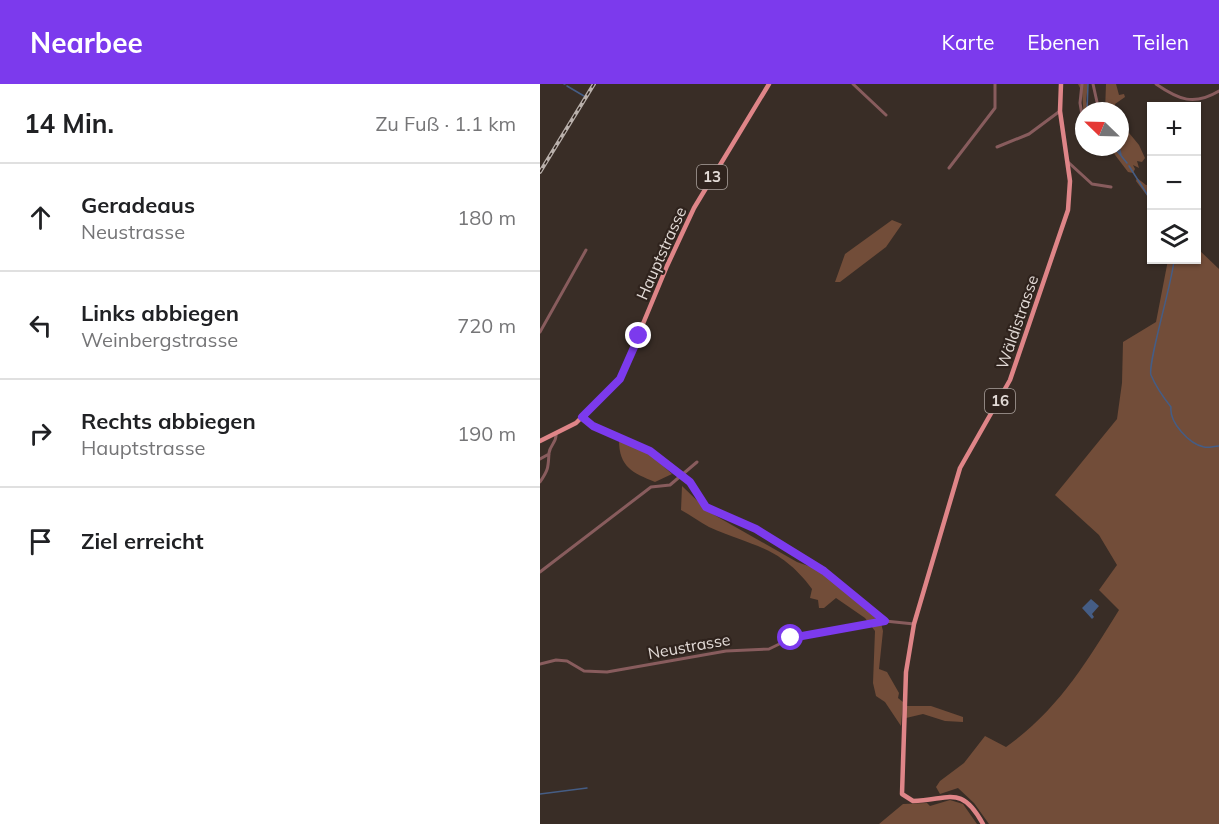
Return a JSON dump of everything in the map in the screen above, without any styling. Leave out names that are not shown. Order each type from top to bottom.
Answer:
[{"type":"main road","name":"Hauptstrasse","points":[[540,441],[556,434],[582,417],[613,388],[625,370],[663,274],[694,208],[769,84]]},
{"type":"main road","name":"Wäldistrasse","points":[[914,624],[960,468],[1001,398],[1014,369],[1065,219],[1070,195],[1068,162],[1060,111],[1061,84]]},
{"type":"main road","name":"16","points":[[914,624],[907,665],[902,794],[913,801],[958,797],[971,805],[983,824]]},
{"type":"street","points":[[853,84],[886,116]]},
{"type":"street","points":[[949,168],[995,108],[995,84]]},
{"type":"street","points":[[1080,102],[1082,84]]},
{"type":"street","points":[[1093,84],[1097,102]]},
{"type":"street","points":[[1156,84],[1186,101],[1198,101],[1219,91]]},
{"type":"street","points":[[997,147],[1029,134],[1060,111]]},
{"type":"street","points":[[1068,162],[1092,184],[1111,187]]},
{"type":"street","points":[[540,332],[586,250]]},
{"type":"street","points":[[582,417],[593,426],[650,451],[691,484],[706,507],[756,529],[824,571],[883,622]]},
{"type":"street","points":[[540,482],[549,468],[549,454],[556,440],[556,434]]},
{"type":"street","points":[[540,459],[549,454]]},
{"type":"street","points":[[540,572],[651,487],[670,485],[698,462]]},
{"type":"street","name":"Neustrasse","points":[[540,664],[556,660],[567,661],[584,671],[607,672],[726,651],[770,649],[798,635],[874,623],[914,624]]},
{"type":"shaded area","points":[[1078,84],[1088,84],[1086,102],[1083,102],[1082,92]]},
{"type":"shaded area","points":[[1106,84],[1116,84],[1119,95],[1124,94],[1125,97],[1118,102],[1105,102]]},
{"type":"shaded area","points":[[1129,133],[1139,145],[1145,158],[1142,162],[1137,161],[1139,168],[1133,165],[1135,169],[1133,173],[1128,172],[1116,156],[1129,156]]},
{"type":"shaded area","points":[[1137,178],[1147,185],[1147,196],[1136,181]]},
{"type":"shaded area","points":[[892,220],[902,224],[886,247],[840,282],[835,282],[845,254]]},
{"type":"shaded area","points":[[1201,252],[1219,269],[1219,824],[989,824],[974,803],[958,788],[940,794],[936,787],[940,781],[964,763],[985,736],[1006,747],[1041,717],[1070,684],[1119,610],[1099,590],[1117,565],[1099,535],[1055,495],[1117,419],[1122,383],[1123,342],[1156,322],[1167,264],[1201,264]]},
{"type":"shaded area","points":[[619,440],[644,449],[672,474],[655,482],[634,472],[622,457]]},
{"type":"shaded area","points":[[682,486],[709,512],[797,562],[823,571],[880,619],[883,631],[879,669],[887,672],[899,693],[898,698],[903,702],[901,726],[885,702],[876,696],[873,683],[875,631],[865,618],[836,598],[824,608],[819,608],[818,600],[810,598],[812,589],[789,564],[765,549],[709,527],[681,510]]},
{"type":"shaded area","points":[[906,706],[931,706],[963,717],[963,722],[945,721],[923,714],[906,718]]},
{"type":"shaded area","points":[[950,800],[963,804],[977,824],[879,824],[903,804],[927,803],[930,806]]},
{"type":"water","points":[[1091,599],[1099,606],[1092,614],[1094,617],[1092,619],[1082,608]]},
{"type":"waterway","points":[[1087,102],[1088,84]]},
{"type":"waterway","points":[[567,86],[584,96]]},
{"type":"waterway","points":[[1121,156],[1127,163]]},
{"type":"waterway","points":[[1129,166],[1147,194]]},
{"type":"waterway","points":[[1173,264],[1151,375],[1171,407],[1173,419],[1181,432],[1198,445],[1219,446]]},
{"type":"waterway","points":[[540,794],[587,788]]},
{"type":"railway","points":[[540,172],[594,84]]},
{"type":"route","points":[[639,336],[620,379],[582,417],[589,424],[641,446],[656,455],[690,482],[706,507],[756,529],[824,571],[885,621],[791,638]]}]
